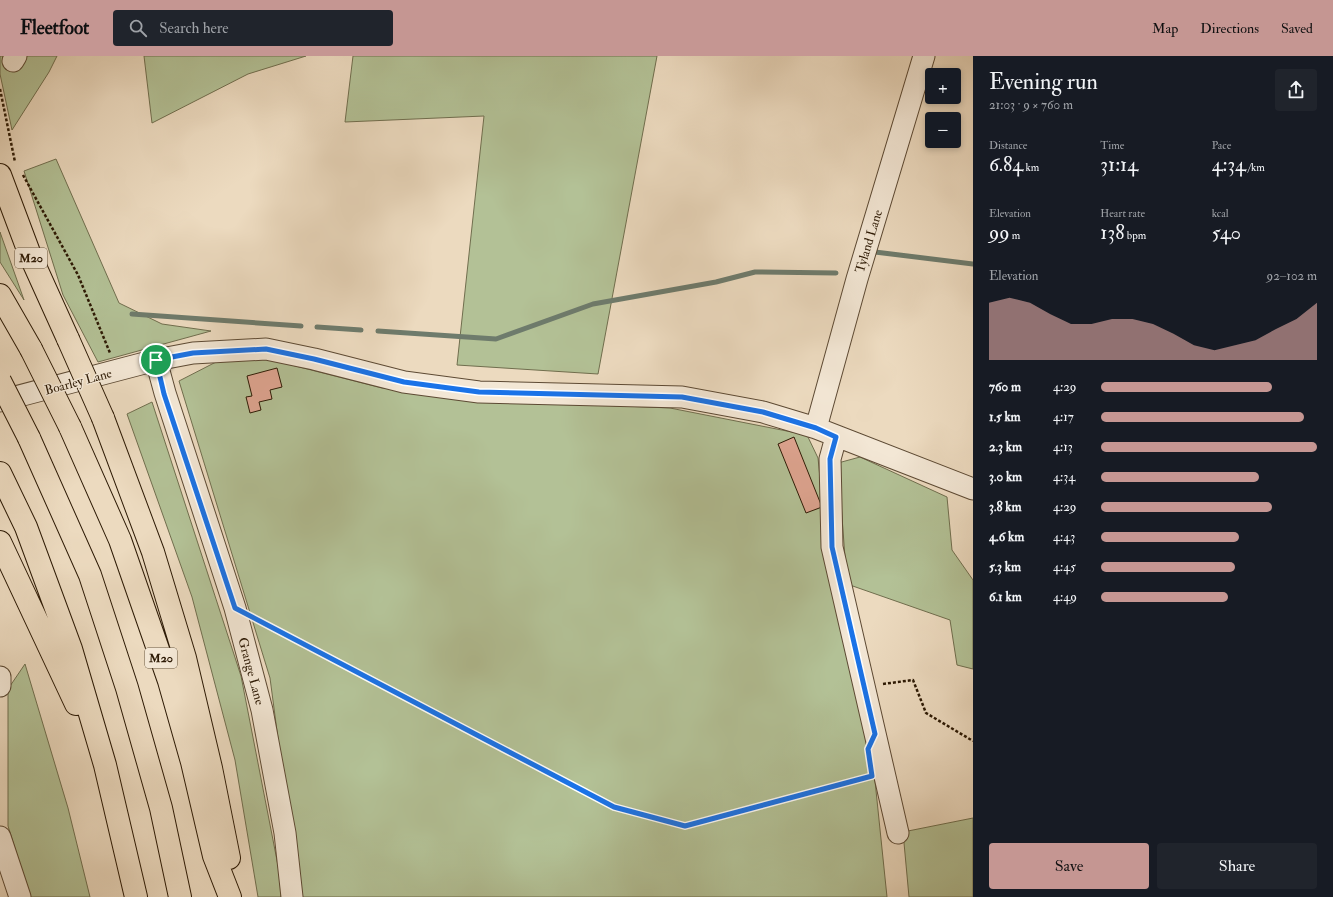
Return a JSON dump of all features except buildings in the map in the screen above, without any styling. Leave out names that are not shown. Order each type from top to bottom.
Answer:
[{"type":"highway","name":"M20","points":[[9,171],[30,255],[103,418],[153,552],[185,658],[223,826],[229,855],[230,897]]},
{"type":"highway","name":"M20","points":[[0,295],[31,349],[70,427],[120,540],[170,681],[192,762],[214,856],[230,897]]},
{"type":"highway","points":[[0,381],[29,438],[90,575],[112,643],[161,808],[180,897]]},
{"type":"highway","points":[[0,473],[26,527],[71,649],[105,765],[136,897]]},
{"type":"highway","points":[[0,542],[105,765]]},
{"type":"street","name":"Tyland Lane","points":[[816,428],[850,301],[924,56]]},
{"type":"street","name":"Boarley Lane","points":[[0,401],[156,360],[193,353],[266,349],[314,359],[411,383],[479,392],[682,397],[763,412],[816,428],[973,489]]},
{"type":"street","name":"Grange Lane","points":[[156,360],[164,394],[235,608],[262,710],[276,778],[285,833],[292,897]]},
{"type":"street","points":[[836,437],[830,459],[832,547],[898,833]]},
{"type":"street","points":[[0,677],[0,686]]},
{"type":"street","points":[[0,836],[20,897]]},
{"type":"path","points":[[0,89],[15,161],[9,171]]},
{"type":"path","points":[[22,174],[78,275],[116,371]]},
{"type":"path","points":[[235,608],[614,807],[685,826],[872,776]]},
{"type":"path","points":[[864,686],[913,680],[926,713],[973,741]]},
{"type":"green space","points":[[0,56],[57,56],[49,72],[12,130],[0,74]]},
{"type":"green space","points":[[144,56],[306,56],[248,74],[152,123]]},
{"type":"green space","points":[[353,56],[657,56],[598,374],[457,365],[484,116],[345,122]]},
{"type":"green space","points":[[56,159],[119,303],[162,324],[211,331],[98,362],[63,295],[24,171]]},
{"type":"green space","points":[[0,232],[24,300],[0,262]]},
{"type":"green space","points":[[264,358],[382,388],[527,402],[670,408],[807,435],[818,458],[826,539],[875,781],[887,897],[299,897],[270,678],[179,381],[216,362]]},
{"type":"green space","points":[[152,402],[241,676],[281,881],[281,897],[258,897],[235,760],[192,597],[127,414]]},
{"type":"green space","points":[[860,457],[947,497],[952,550],[973,580],[973,669],[957,665],[950,620],[847,584],[838,463]]},
{"type":"green space","points":[[25,664],[68,808],[90,897],[30,897],[8,826],[8,689]]},
{"type":"green space","points":[[973,818],[973,897],[909,897],[903,832]]},
{"type":"waterway","points":[[875,252],[973,264]]},
{"type":"waterway","points":[[378,331],[496,339],[593,304],[716,282],[755,272],[836,273]]},
{"type":"waterway","points":[[132,314],[301,326]]},
{"type":"waterway","points":[[317,327],[361,330]]},
{"type":"route","points":[[266,349],[314,359],[404,382],[479,392],[682,397],[763,412],[816,428],[836,437],[830,459],[832,547],[851,624],[875,734],[868,749],[872,776],[685,826],[614,807],[235,608],[164,394],[156,360],[193,353],[266,349]]}]
